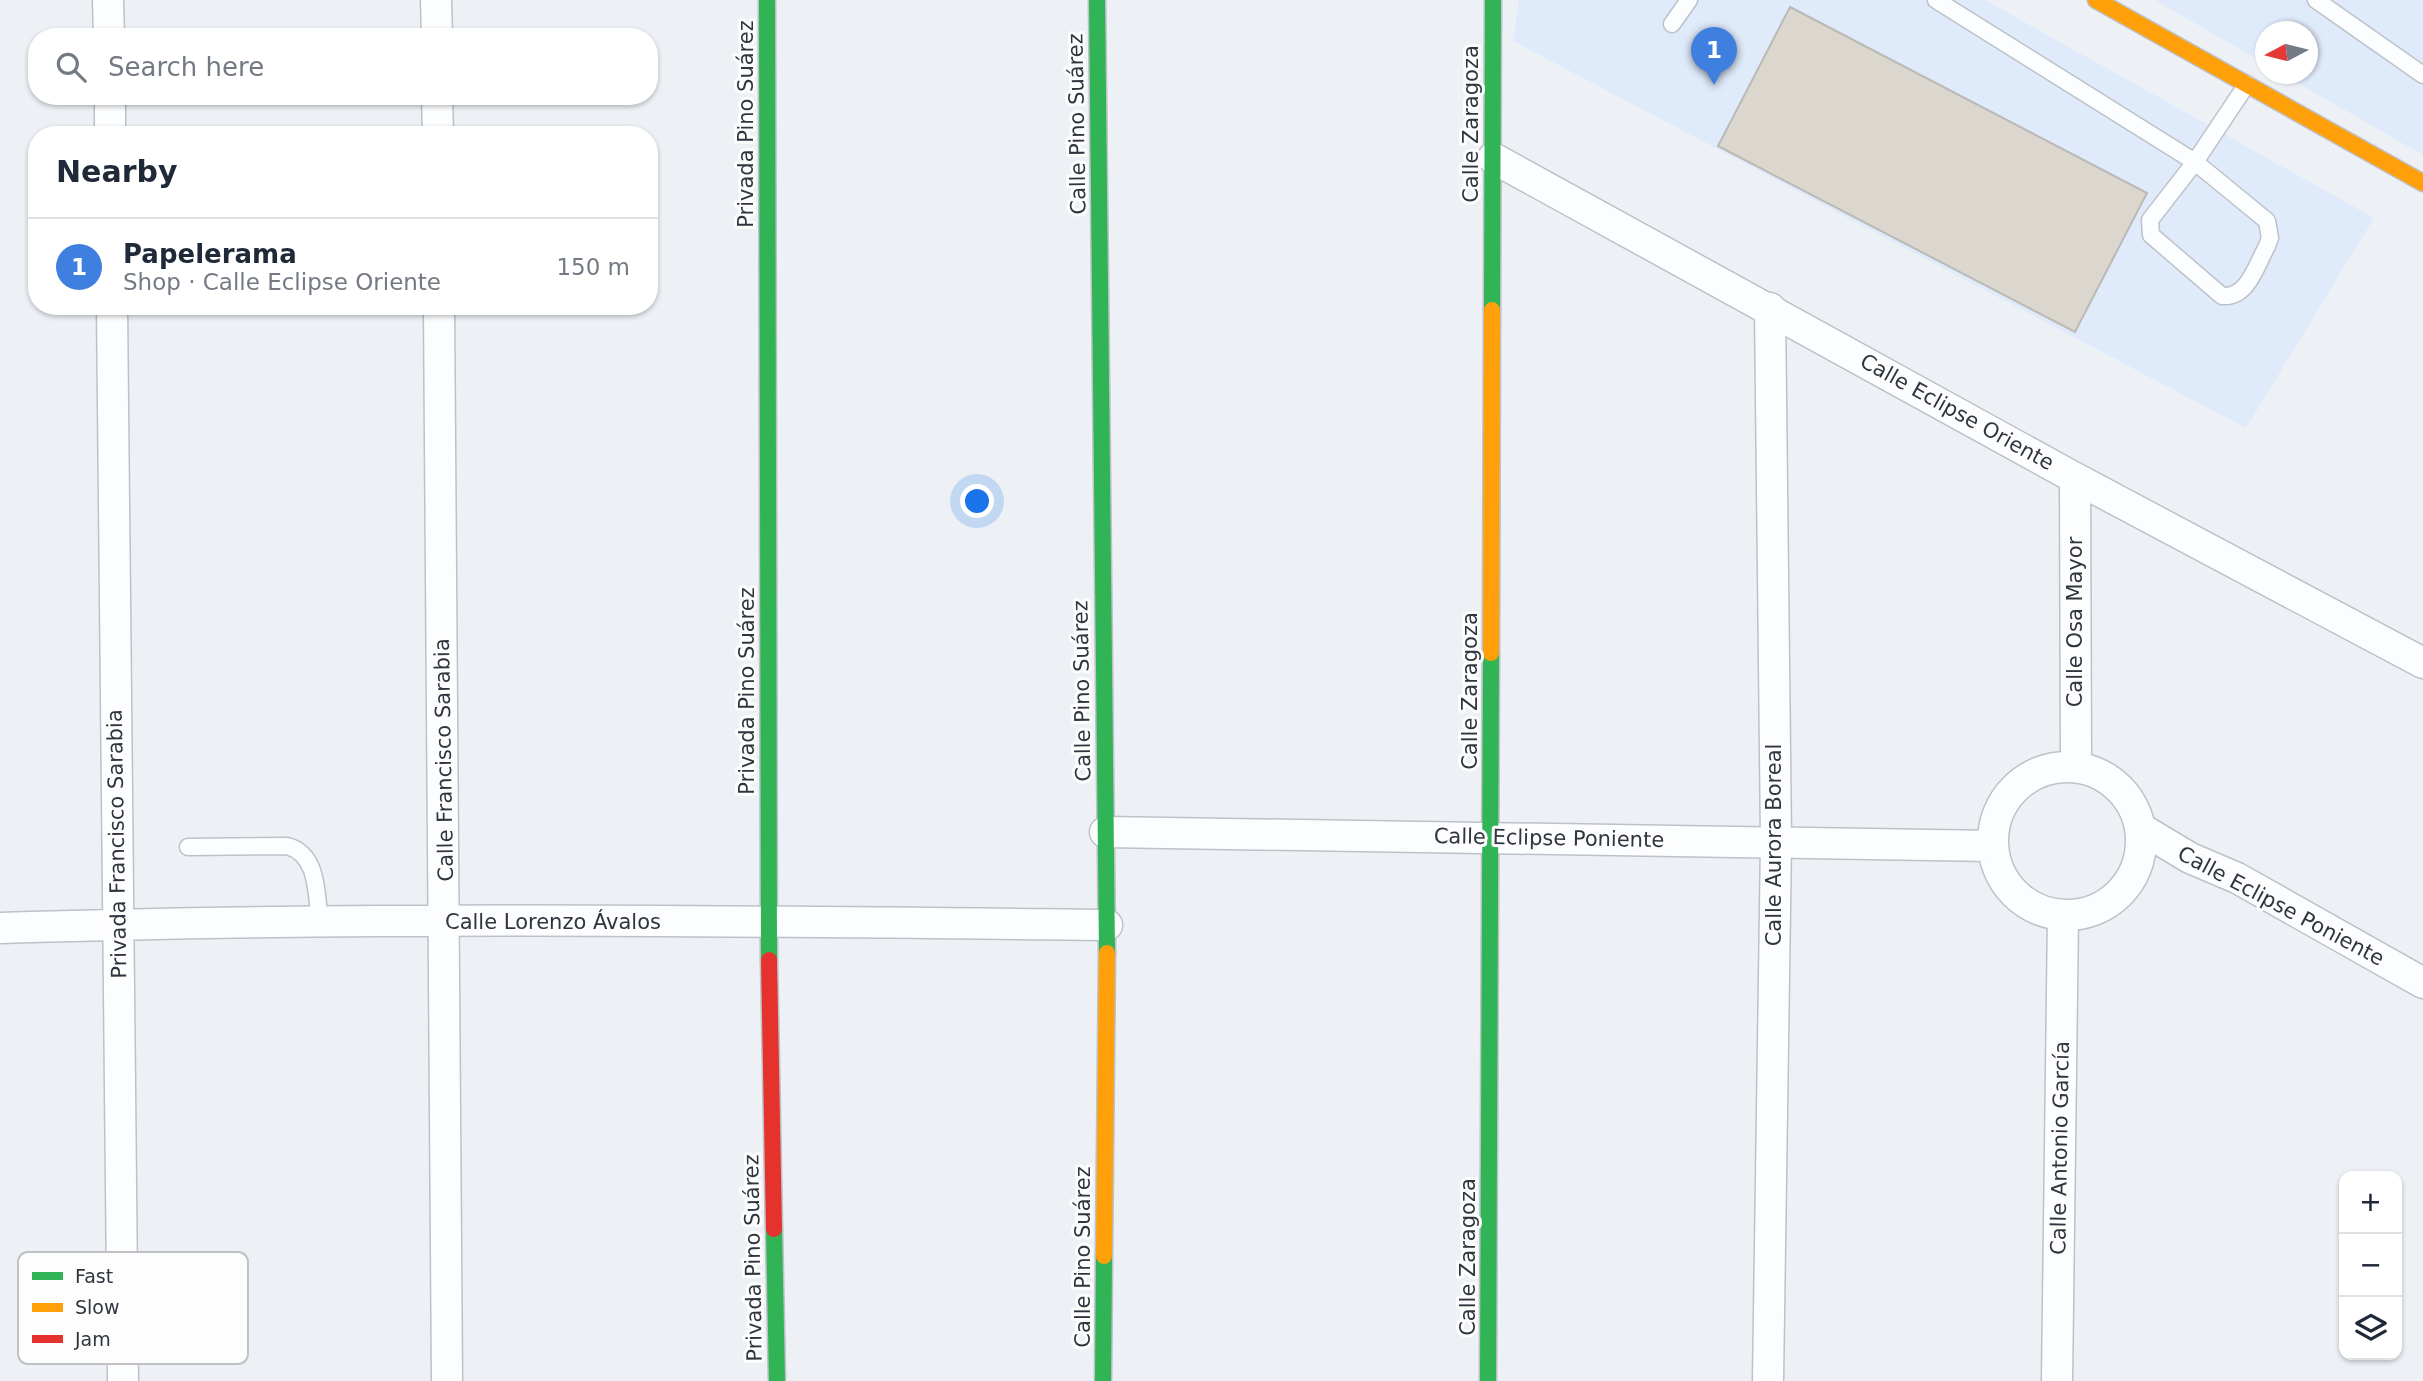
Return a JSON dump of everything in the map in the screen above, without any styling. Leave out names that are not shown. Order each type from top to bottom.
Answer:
[{"type":"street","points":[[108,0],[109,28]]},
{"type":"street","points":[[436,0],[437,28]]},
{"type":"street","name":"Privada Pino Suárez","points":[[767,0],[768,921],[777,1381]]},
{"type":"street","name":"Calle Pino Suárez","points":[[1097,0],[1107,925],[1103,1381]]},
{"type":"street","name":"Calle Zaragoza","points":[[1488,1381],[1493,0]]},
{"type":"street","points":[[2096,0],[2423,183]]},
{"type":"street","points":[[110,105],[110,126]]},
{"type":"street","points":[[437,105],[438,126]]},
{"type":"street","name":"Calle Eclipse Oriente","points":[[1493,158],[2075,478],[2423,663]]},
{"type":"street","name":"Calle Aurora Boreal","points":[[1768,1381],[1776,841],[1770,308]]},
{"type":"street","name":"Privada Francisco Sarabia","points":[[112,315],[122,1252]]},
{"type":"street","name":"Calle Francisco Sarabia","points":[[439,315],[446,923],[447,1381]]},
{"type":"street","name":"Calle Osa Mayor","points":[[2075,478],[2076,766]]},
{"type":"street","points":[[2058,766],[2076,766],[2094,771],[2116,785],[2131,804],[2140,828],[2140,850],[2133,875],[2117,895],[2097,909],[2063,915],[2043,912],[2026,903],[2007,885],[1992,846],[2000,808],[2013,789],[2033,774],[2058,766]]},
{"type":"street","name":"Calle Eclipse Poniente","points":[[2140,828],[2190,858],[2237,878],[2423,984]]},
{"type":"street","name":"Calle Eclipse Poniente","points":[[1105,832],[1992,846]]},
{"type":"street","name":"Calle Antonio García","points":[[2057,1381],[2063,915]]},
{"type":"street","name":"Calle Lorenzo Ávalos","points":[[0,928],[118,924],[768,921],[1107,925]]},
{"type":"lane","points":[[1672,24],[1689,0]]},
{"type":"lane","points":[[1936,0],[2195,162],[2262,214],[2270,229],[2267,246],[2242,292],[2234,297],[2222,296],[2151,235],[2150,220],[2195,162],[2247,84]]},
{"type":"lane","points":[[2316,0],[2423,75]]},
{"type":"lane","points":[[188,847],[287,846],[300,849],[310,862],[320,923]]},
{"type":"shaded area","points":[[1519,0],[1985,0],[2374,218],[2246,428],[1513,41]]},
{"type":"shaded area","points":[[2155,0],[2423,0],[2423,155],[2299,84],[2318,84],[2318,21],[2255,21],[2255,58]]},
{"type":"building","points":[[1790,7],[2147,193],[2075,332],[1718,146]]},
{"type":"traffic: fast","points":[[767,0],[769,960]]},
{"type":"traffic: fast","points":[[1097,0],[1107,953]]},
{"type":"traffic: fast","points":[[1492,310],[1493,0]]},
{"type":"traffic: fast","points":[[1488,1381],[1491,653]]},
{"type":"traffic: fast","points":[[774,1229],[777,1381]]},
{"type":"traffic: fast","points":[[1103,1381],[1104,1256]]},
{"type":"traffic: slow","points":[[2096,0],[2423,183]]},
{"type":"traffic: slow","points":[[1491,653],[1492,310]]},
{"type":"traffic: slow","points":[[1104,1256],[1107,953]]},
{"type":"traffic: jam","points":[[769,960],[774,1229]]},
{"type":"place","name":"Papelerama","points":[[1714,85]]}]
